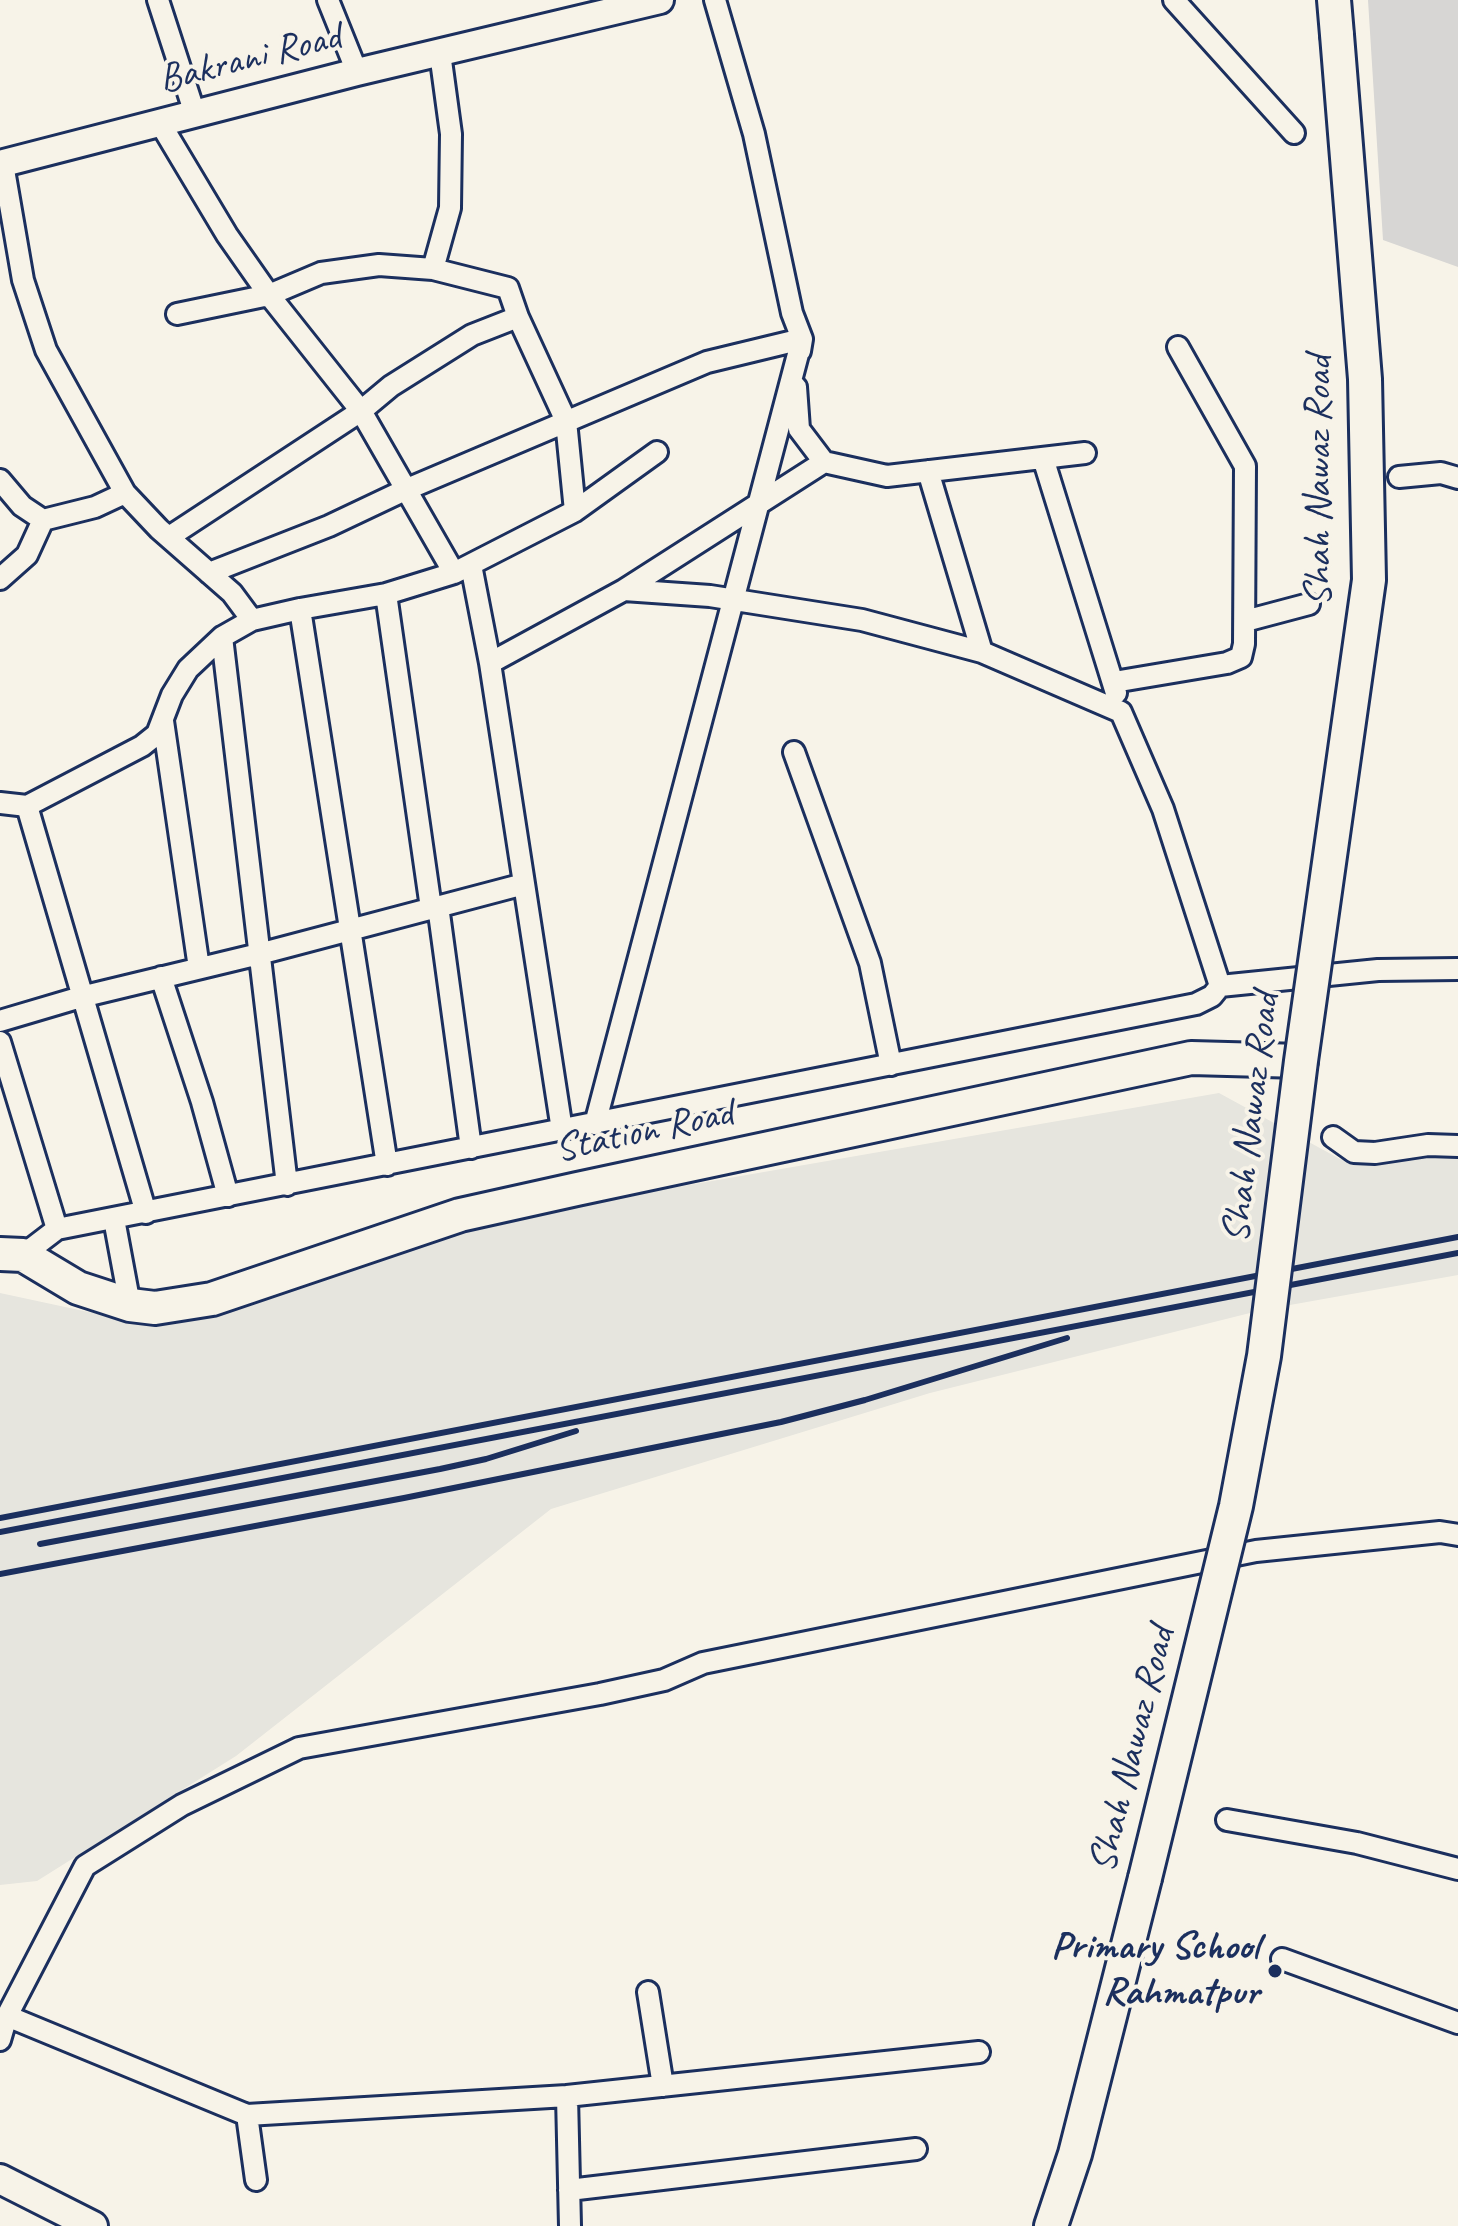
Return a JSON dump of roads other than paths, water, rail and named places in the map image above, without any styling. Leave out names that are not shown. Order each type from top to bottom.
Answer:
[{"type":"main road","name":"Shah Nawaz Road","points":[[1051,2226],[1075,2154],[1236,1506],[1264,1356],[1301,1061],[1369,580],[1365,379],[1334,0]]},
{"type":"main road","name":"Station Road","points":[[8,1257],[78,1288],[130,1305],[155,1308],[212,1299],[460,1215],[704,1162],[1191,1058],[1301,1061]]},
{"type":"main road","points":[[0,2179],[93,2226]]},
{"type":"street","points":[[158,0],[195,114]]},
{"type":"street","points":[[328,0],[357,72]]},
{"type":"street","name":"Bakrani Road","points":[[2,164],[357,72],[660,0]]},
{"type":"street","points":[[715,0],[754,134],[792,313],[802,339],[796,388],[799,429],[824,462],[887,476],[1085,453]]},
{"type":"street","points":[[1174,0],[1294,133]]},
{"type":"street","points":[[433,269],[450,208],[451,134],[440,53]]},
{"type":"street","points":[[160,123],[203,198],[269,295],[361,411],[405,490],[463,569],[490,663],[562,1130]]},
{"type":"street","points":[[2,164],[23,280],[46,350],[125,493],[232,593],[252,620]]},
{"type":"street","points":[[177,314],[269,295],[321,273],[379,265],[433,269],[508,288],[518,317],[566,421],[575,511]]},
{"type":"street","points":[[169,537],[361,411],[391,386],[472,335],[518,317]]},
{"type":"street","points":[[209,573],[329,526],[405,490],[707,362],[802,339]]},
{"type":"street","points":[[595,1124],[802,339]]},
{"type":"street","points":[[1114,682],[1227,663],[1241,657],[1244,644],[1245,466],[1178,347]]},
{"type":"street","points":[[0,803],[27,806],[142,746],[157,734],[172,695],[188,669],[222,637],[252,620],[386,594],[463,569],[575,511],[657,452]]},
{"type":"street","points":[[1043,458],[1121,712],[1163,809],[1220,986]]},
{"type":"street","points":[[490,663],[624,590],[824,462]]},
{"type":"street","points":[[928,471],[982,652]]},
{"type":"street","points":[[1399,477],[1441,473],[1458,478]]},
{"type":"street","points":[[0,480],[22,506],[43,520],[95,507],[125,493]]},
{"type":"street","points":[[0,579],[27,555],[43,520]]},
{"type":"street","points":[[624,590],[733,600],[862,620],[982,652],[1121,712]]},
{"type":"street","points":[[386,594],[471,1148]]},
{"type":"street","points":[[1245,621],[1309,604]]},
{"type":"street","points":[[300,609],[387,1165]]},
{"type":"street","points":[[222,637],[287,1185]]},
{"type":"street","points":[[163,721],[199,968]]},
{"type":"street","points":[[794,752],[870,963],[891,1065]]},
{"type":"street","points":[[27,806],[146,1213]]},
{"type":"street","points":[[0,1021],[81,997],[524,884]]},
{"type":"street","points":[[8,1257],[57,1229],[1196,1004],[1212,996],[1220,986],[1378,970],[1458,969]]},
{"type":"street","points":[[161,977],[202,1102],[228,1196]]},
{"type":"street","points":[[0,1042],[57,1229]]},
{"type":"street","points":[[1333,1137],[1354,1152],[1375,1153],[1428,1145],[1458,1146]]},
{"type":"street","points":[[114,1219],[130,1305]]},
{"type":"street","points":[[0,2040],[7,2016],[85,1866],[182,1805],[299,1748],[600,1694],[664,1680],[703,1663],[1256,1551],[1440,1532],[1458,1535]]},
{"type":"street","points":[[1227,1820],[1357,1843],[1458,1869]]},
{"type":"street","points":[[1282,1959],[1458,2023]]},
{"type":"street","points":[[648,1992],[663,2086]]},
{"type":"street","points":[[7,2016],[247,2115],[567,2096],[979,2052]]},
{"type":"street","points":[[567,2096],[570,2226]]},
{"type":"street","points":[[247,2115],[256,2180]]},
{"type":"street","points":[[569,2190],[916,2149]]},
{"type":"railway","points":[[0,1518],[1458,1237]]},
{"type":"railway","points":[[0,1532],[1458,1253]]},
{"type":"railway","points":[[0,1574],[404,1498],[781,1422],[865,1400],[1067,1338]]},
{"type":"railway","points":[[40,1544],[440,1469],[486,1459],[576,1431]]},
{"type":"place","name":"Primary School Rahmatpur","points":[[1275,1971]]}]
